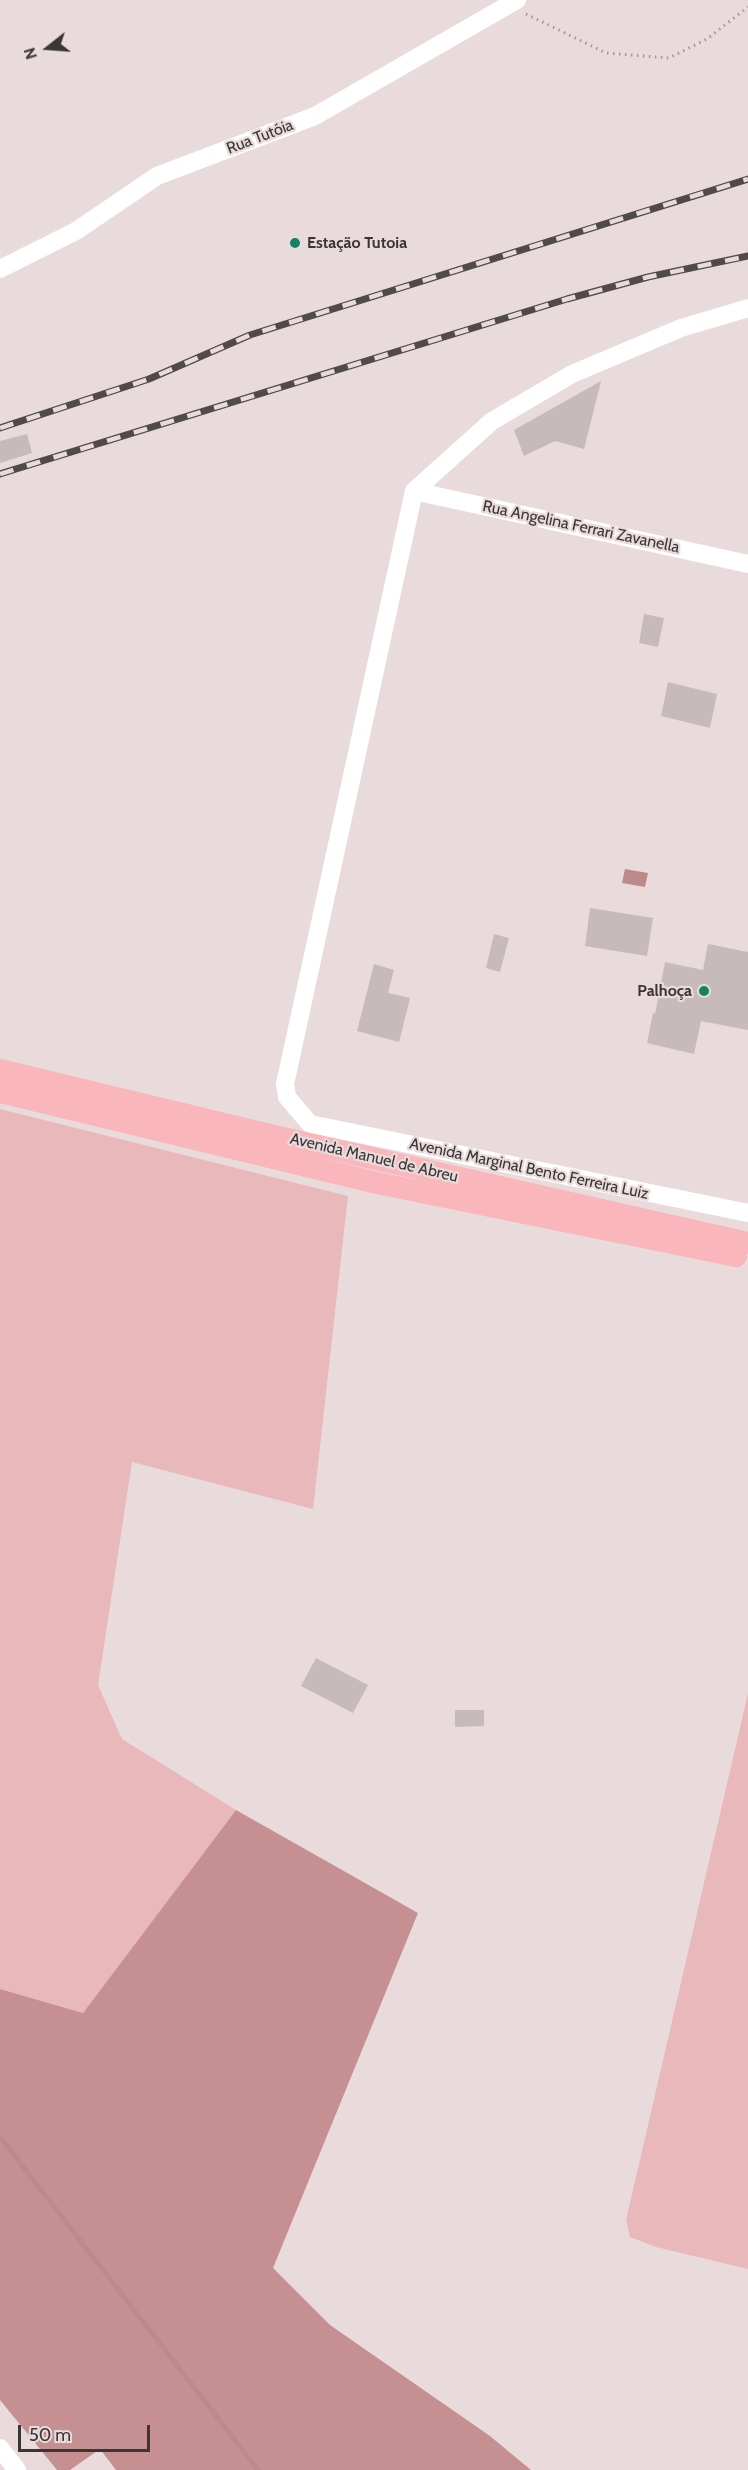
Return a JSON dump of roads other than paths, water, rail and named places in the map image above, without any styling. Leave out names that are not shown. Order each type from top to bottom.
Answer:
[{"type":"main road","name":"Avenida Manuel de Abreu","points":[[0,1070],[274,1136],[748,1243]]},
{"type":"main road","name":"Avenida Manuel de Abreu","points":[[0,1092],[377,1183],[748,1258]]},
{"type":"street","name":"Rua Tutóia","points":[[0,269],[76,231],[157,176],[315,116],[513,3]]},
{"type":"street","points":[[414,491],[492,421],[572,374],[681,328],[748,308]]},
{"type":"street","name":"Rua Angelina Ferrari Zavanella","points":[[414,491],[748,564]]},
{"type":"street","name":"Avenida Marginal Bento Ferreira Luiz","points":[[414,491],[285,1084],[287,1097],[310,1124],[748,1213]]},
{"type":"street","points":[[0,2448],[17,2470]]},
{"type":"waterway","points":[[0,2137],[258,2470]]},
{"type":"railway","points":[[0,428],[149,379],[250,335],[748,179]]},
{"type":"railway","points":[[0,474],[567,299],[648,277],[748,256]]},
{"type":"place","name":"Estação Tutoia","points":[[295,243]]},
{"type":"place","name":"Palhoça","points":[[704,991]]}]
